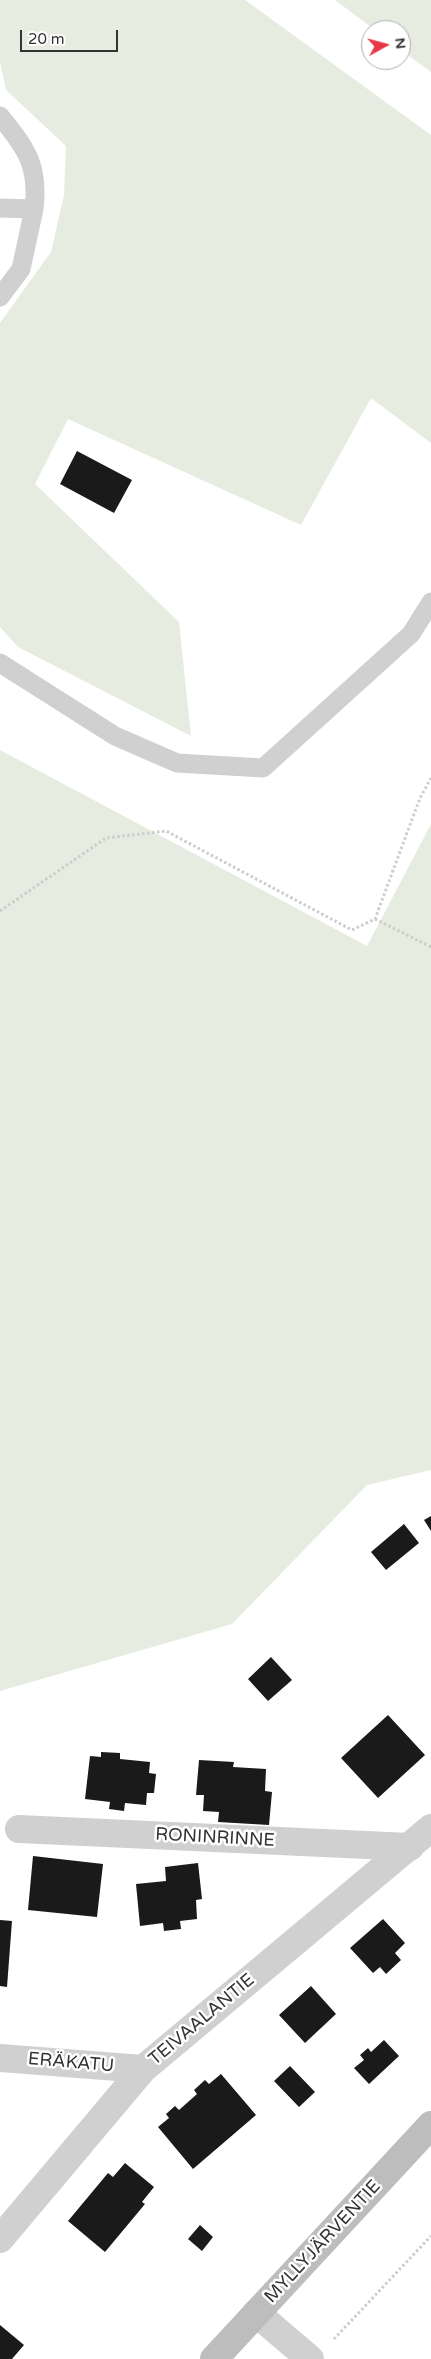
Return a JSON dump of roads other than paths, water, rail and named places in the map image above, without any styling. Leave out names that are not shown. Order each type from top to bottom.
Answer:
[{"type":"main road","name":"MYLLYJÄRVENTIE","points":[[214,2359],[431,2125]]},
{"type":"street","name":"TEIVAALANTIE","points":[[0,2239],[143,2069],[431,1828]]},
{"type":"street","name":"RONINRINNE","points":[[19,1829],[410,1847]]},
{"type":"street","name":"ERÄKATU","points":[[0,2058],[143,2069]]},
{"type":"street","points":[[256,2314],[319,2352]]},
{"type":"lane","points":[[0,116],[31,159],[36,188],[34,209],[21,269],[0,297]]},
{"type":"lane","points":[[0,208],[34,209]]},
{"type":"lane","points":[[0,663],[115,736],[177,763],[263,768],[411,634],[431,602]]}]
